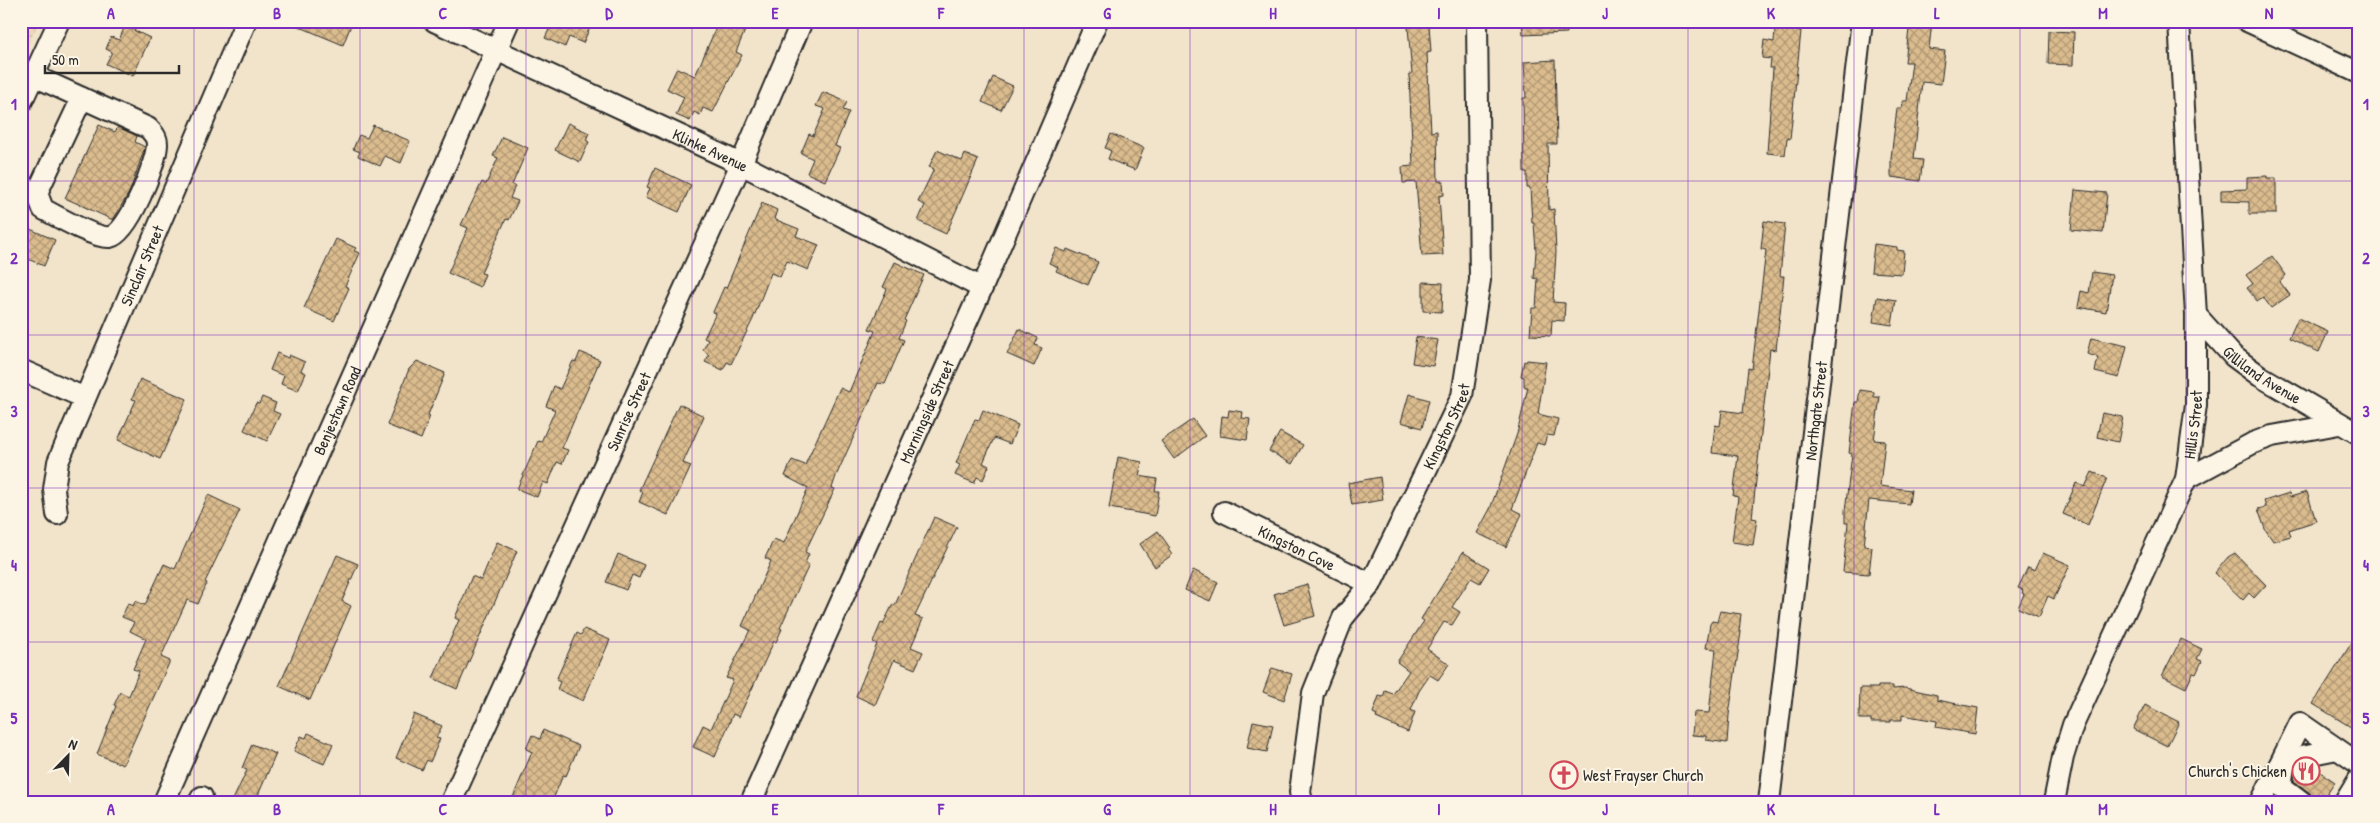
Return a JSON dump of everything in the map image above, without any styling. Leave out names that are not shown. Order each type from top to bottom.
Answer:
[{"type":"street","points":[[21,103],[60,21]]},
{"type":"street","name":"Sinclair Street","points":[[57,514],[54,489],[55,476],[85,398],[246,21]]},
{"type":"street","name":"Klinke Avenue","points":[[434,21],[741,164],[982,288]]},
{"type":"street","name":"Benjestown Road","points":[[168,801],[509,21]]},
{"type":"street","name":"Sunrise Street","points":[[452,802],[741,164],[802,21]]},
{"type":"street","name":"Morningside Street","points":[[751,802],[982,288],[1097,21]]},
{"type":"street","name":"Kingston Street","points":[[1302,802],[1300,792],[1312,693],[1343,618],[1371,584],[1462,396],[1480,280],[1478,21]]},
{"type":"street","name":"Northgate Street","points":[[1769,802],[1862,21]]},
{"type":"street","name":"Hillis Street","points":[[2054,802],[2063,757],[2073,725],[2186,479],[2196,405],[2196,315],[2179,21]]},
{"type":"street","points":[[2247,21],[2359,73]]},
{"type":"street","points":[[34,76],[148,128],[156,138],[157,147],[144,187],[131,216],[118,233],[109,237],[99,235],[43,209],[29,190],[82,98]]},
{"type":"street","name":"Gilliland Avenue","points":[[2196,315],[2233,356],[2289,396],[2359,434]]},
{"type":"street","points":[[21,370],[85,398]]},
{"type":"street","name":"Gilliland Avenue","points":[[2186,479],[2252,443],[2272,436],[2339,424]]},
{"type":"street","name":"Kingston Cove","points":[[1224,512],[1371,584]]},
{"type":"street","points":[[2261,802],[2300,723],[2359,764]]},
{"type":"street","points":[[2302,802],[2281,786],[2284,766],[2292,758],[2300,755],[2310,755],[2337,749]]},
{"type":"street","points":[[2345,802],[2359,779]]},
{"type":"shaded area","points":[[21,21],[39,21],[21,60]]},
{"type":"building","points":[[286,21],[342,21],[351,25],[343,45]]},
{"type":"building","points":[[553,21],[593,21],[583,43],[569,37],[565,47],[545,38]]},
{"type":"building","points":[[719,21],[749,21],[736,52],[742,55],[713,112],[703,108],[700,115],[694,112],[690,121],[676,115],[684,97],[667,89],[677,68],[695,76]]},
{"type":"building","points":[[1522,21],[1566,21],[1567,33],[1523,35]]},
{"type":"building","points":[[1910,21],[1932,21],[1929,49],[1945,51],[1941,84],[1922,82],[1914,159],[1923,160],[1920,181],[1891,177],[1891,158],[1897,108],[1902,108],[1903,101],[1907,101],[1912,62],[1905,62]]},
{"type":"building","points":[[1429,25],[1431,52],[1427,53],[1431,132],[1437,131],[1438,181],[1443,181],[1444,195],[1439,196],[1443,255],[1422,256],[1416,182],[1403,183],[1402,167],[1413,166],[1409,74],[1412,74],[1408,27]]},
{"type":"building","points":[[125,26],[150,38],[133,76],[106,64],[112,52],[106,49],[111,37],[119,40]]},
{"type":"building","points":[[1775,28],[1801,31],[1790,139],[1787,138],[1785,155],[1767,153],[1773,68],[1770,68],[1771,59],[1762,58],[1764,40],[1774,42]]},
{"type":"building","points":[[2049,31],[2074,32],[2073,65],[2048,64]]},
{"type":"building","points":[[1555,60],[1557,144],[1548,144],[1549,210],[1554,209],[1556,252],[1553,302],[1565,303],[1564,321],[1552,320],[1551,336],[1530,335],[1532,308],[1536,308],[1538,279],[1534,278],[1536,251],[1530,188],[1527,188],[1527,172],[1524,172],[1523,98],[1526,98],[1524,62]]},
{"type":"building","points":[[993,77],[1013,86],[1001,110],[982,102]]},
{"type":"building","points":[[823,92],[847,102],[843,110],[849,112],[835,146],[840,148],[825,181],[807,173],[813,159],[801,153],[809,134],[813,136],[825,109],[816,106]]},
{"type":"building","points":[[568,123],[589,133],[586,140],[589,142],[580,162],[555,150]]},
{"type":"building","points":[[99,125],[115,132],[118,127],[137,136],[135,142],[145,147],[130,191],[113,220],[65,198]]},
{"type":"building","points":[[373,125],[410,141],[401,163],[385,156],[380,166],[358,156],[360,152],[353,149],[359,135],[367,138]]},
{"type":"building","points":[[1111,134],[1144,148],[1135,170],[1108,159],[1111,151],[1105,148]]},
{"type":"building","points":[[502,137],[528,148],[512,185],[515,186],[510,198],[518,201],[509,220],[506,219],[481,273],[485,274],[480,287],[448,273],[468,228],[461,225],[482,182],[486,184],[498,158],[493,156]]},
{"type":"building","points":[[937,150],[962,161],[965,154],[978,160],[946,234],[918,221],[925,205],[918,202],[934,169],[929,167]]},
{"type":"building","points":[[655,168],[691,185],[679,212],[646,197],[650,188],[647,187]]},
{"type":"building","points":[[2267,176],[2267,178],[2276,178],[2276,214],[2249,214],[2249,202],[2221,201],[2221,190],[2247,189],[2247,177]]},
{"type":"building","points":[[2075,190],[2107,193],[2103,233],[2071,230]]},
{"type":"building","points":[[762,203],[777,210],[774,219],[799,229],[796,236],[819,245],[808,270],[787,261],[780,277],[771,273],[753,319],[731,364],[727,362],[723,370],[705,362],[709,355],[703,350],[708,340],[704,338],[716,313],[713,312],[724,287],[726,288]]},
{"type":"building","points":[[1764,221],[1785,224],[1780,276],[1784,276],[1776,350],[1770,349],[1752,518],[1757,519],[1753,545],[1732,542],[1738,497],[1733,496],[1738,456],[1712,453],[1715,425],[1720,426],[1722,410],[1743,413],[1748,368],[1752,369],[1766,250],[1761,249]]},
{"type":"building","points":[[21,225],[55,240],[44,266],[21,256]]},
{"type":"building","points":[[336,239],[356,248],[354,251],[360,253],[345,286],[349,288],[334,321],[304,308]]},
{"type":"building","points":[[1874,244],[1897,247],[1897,250],[1904,251],[1902,274],[1871,272]]},
{"type":"building","points":[[1056,248],[1066,252],[1067,249],[1098,262],[1088,285],[1056,271],[1058,267],[1049,263]]},
{"type":"building","points":[[2272,256],[2286,275],[2280,282],[2290,295],[2271,308],[2263,297],[2257,301],[2247,288],[2253,284],[2246,275]]},
{"type":"building","points":[[895,262],[924,275],[904,320],[906,321],[899,338],[904,340],[885,384],[878,383],[836,476],[832,488],[835,489],[805,552],[809,554],[805,563],[809,565],[780,628],[782,629],[776,642],[774,641],[739,717],[733,714],[715,757],[693,747],[703,725],[711,729],[733,680],[726,678],[750,630],[742,626],[771,561],[765,558],[774,539],[784,543],[808,488],[785,476],[792,460],[805,465],[840,388],[849,392],[875,331],[869,329],[887,289],[883,287]]},
{"type":"building","points":[[2092,272],[2112,275],[2106,312],[2078,307],[2081,291],[2089,293]]},
{"type":"building","points":[[1423,282],[1443,283],[1442,312],[1423,311]]},
{"type":"building","points":[[1877,297],[1896,300],[1892,325],[1873,322]]},
{"type":"building","points":[[2298,318],[2328,332],[2319,352],[2289,338]]},
{"type":"building","points":[[1019,329],[1038,338],[1035,345],[1042,348],[1034,366],[1007,354]]},
{"type":"building","points":[[1416,337],[1438,340],[1433,366],[1412,363]]},
{"type":"building","points":[[2091,338],[2127,346],[2119,378],[2095,372],[2098,357],[2087,354]]},
{"type":"building","points":[[580,352],[600,360],[562,448],[568,450],[562,464],[557,462],[548,484],[543,482],[537,497],[517,489],[538,441],[541,442],[555,410],[546,406],[554,386],[560,389],[573,361],[576,362]]},
{"type":"building","points":[[277,353],[288,358],[289,355],[305,362],[301,371],[306,373],[298,391],[281,384],[284,376],[270,370]]},
{"type":"building","points":[[1527,360],[1546,362],[1538,414],[1558,419],[1554,436],[1547,435],[1544,445],[1537,443],[1512,509],[1522,514],[1506,547],[1477,533],[1490,509],[1517,434],[1528,387],[1524,387],[1524,377],[1521,376],[1524,361],[1526,362]]},
{"type":"building","points":[[417,361],[445,373],[428,415],[430,416],[421,439],[387,425],[409,369]]},
{"type":"building","points":[[140,379],[187,399],[160,459],[118,440],[136,400],[132,399]]},
{"type":"building","points":[[1860,390],[1874,392],[1874,397],[1880,397],[1874,440],[1885,441],[1880,486],[1911,490],[1909,504],[1869,500],[1864,546],[1872,547],[1869,574],[1843,572],[1848,523],[1845,523],[1845,511],[1852,454],[1849,453],[1855,402],[1858,402]]},
{"type":"building","points":[[1409,394],[1429,400],[1422,428],[1401,422]]},
{"type":"building","points":[[262,397],[276,403],[273,411],[280,414],[267,441],[244,430],[256,403],[259,404]]},
{"type":"building","points":[[679,404],[704,416],[683,463],[691,466],[668,515],[639,502],[643,492],[639,490]]},
{"type":"building","points":[[983,410],[1018,425],[1010,444],[994,438],[983,463],[989,466],[983,480],[977,477],[974,483],[955,475],[960,465],[956,463],[975,419],[979,420]]},
{"type":"building","points":[[1229,410],[1243,412],[1242,418],[1250,419],[1247,440],[1220,436],[1222,416],[1228,417]]},
{"type":"building","points":[[2102,413],[2123,417],[2118,442],[2097,437]]},
{"type":"building","points":[[1193,419],[1205,436],[1174,459],[1161,441]]},
{"type":"building","points":[[1280,432],[1303,445],[1292,464],[1269,451]]},
{"type":"building","points":[[1118,457],[1142,462],[1139,476],[1157,479],[1155,491],[1159,491],[1155,516],[1109,508]]},
{"type":"building","points":[[2092,472],[2107,478],[2088,525],[2063,514],[2076,483],[2085,487]]},
{"type":"building","points":[[1380,477],[1383,500],[1352,505],[1348,483]]},
{"type":"building","points":[[2307,492],[2316,521],[2289,530],[2291,536],[2273,541],[2265,529],[2258,509],[2266,507],[2264,501],[2289,493],[2290,497]]},
{"type":"building","points":[[208,495],[240,510],[205,582],[207,583],[198,604],[187,600],[161,657],[170,661],[123,765],[97,754],[120,692],[129,696],[139,671],[133,669],[146,639],[130,631],[134,622],[122,617],[128,603],[133,606],[135,601],[145,605],[164,564],[175,569]]},
{"type":"building","points":[[934,517],[957,527],[915,616],[923,619],[911,647],[923,652],[915,669],[894,660],[875,705],[856,696],[877,644],[873,642],[881,623],[883,624],[893,604],[895,605]]},
{"type":"building","points":[[1158,531],[1170,548],[1168,549],[1172,555],[1155,567],[1140,544]]},
{"type":"building","points":[[497,542],[517,551],[457,689],[433,678],[459,620],[455,618],[472,576],[481,580]]},
{"type":"building","points":[[1463,552],[1489,568],[1480,583],[1471,578],[1452,607],[1460,612],[1452,625],[1444,622],[1427,649],[1449,664],[1438,680],[1430,675],[1419,691],[1411,710],[1415,712],[1408,732],[1376,718],[1377,715],[1373,713],[1379,696],[1383,697],[1385,691],[1393,694],[1409,671],[1397,662],[1424,621],[1421,619]]},
{"type":"building","points":[[2043,553],[2070,565],[2054,599],[2048,596],[2039,617],[2018,608],[2024,594],[2022,593],[2023,590],[2018,588],[2028,567],[2035,570]]},
{"type":"building","points":[[2235,553],[2266,585],[2254,598],[2249,593],[2243,600],[2215,573],[2228,557]]},
{"type":"building","points":[[618,554],[644,565],[639,578],[632,575],[626,590],[606,582]]},
{"type":"building","points":[[337,555],[358,564],[342,601],[351,606],[310,700],[279,686]]},
{"type":"building","points":[[1193,570],[1218,582],[1210,601],[1185,590]]},
{"type":"building","points":[[1307,584],[1315,616],[1284,625],[1274,594]]},
{"type":"building","points":[[1720,611],[1741,614],[1739,632],[1741,632],[1729,715],[1727,743],[1706,740],[1706,736],[1692,735],[1694,712],[1709,713],[1716,649],[1706,648],[1710,624],[1712,621],[1717,622]]},
{"type":"building","points":[[584,629],[610,640],[583,701],[557,689],[560,682],[556,680],[577,633],[581,635]]},
{"type":"building","points":[[2359,631],[2359,732],[2313,704]]},
{"type":"building","points":[[2181,639],[2202,649],[2197,659],[2202,661],[2196,674],[2193,673],[2186,688],[2162,676]]},
{"type":"building","points":[[1272,668],[1292,674],[1284,700],[1263,692]]},
{"type":"building","points":[[1878,686],[1893,686],[1893,689],[1905,688],[1937,695],[1937,700],[1978,708],[1975,734],[1936,727],[1937,721],[1902,715],[1902,720],[1891,720],[1891,722],[1871,722],[1871,719],[1859,719],[1860,688],[1878,688]]},
{"type":"building","points":[[2145,705],[2179,722],[2167,746],[2133,729]]},
{"type":"building","points":[[414,714],[442,726],[436,738],[440,739],[430,762],[427,760],[422,770],[396,758]]},
{"type":"building","points":[[1253,721],[1273,725],[1267,752],[1247,748]]},
{"type":"building","points":[[543,730],[579,746],[566,776],[563,775],[552,802],[511,802],[532,752],[526,749],[532,735],[540,739]]},
{"type":"building","points":[[308,733],[333,744],[324,764],[294,751],[301,736],[306,738]]},
{"type":"building","points":[[252,744],[276,754],[255,802],[232,802],[247,770],[242,768]]},
{"type":"building","name":"Church's Chicken","points":[[2311,766],[2335,782],[2322,802],[2314,802],[2310,793],[2294,781],[2295,772],[2298,769]]},
{"type":"place","name":"Church's Chicken","points":[[2306,771]]},
{"type":"place","name":"West Frayser Church","points":[[1564,775]]}]
